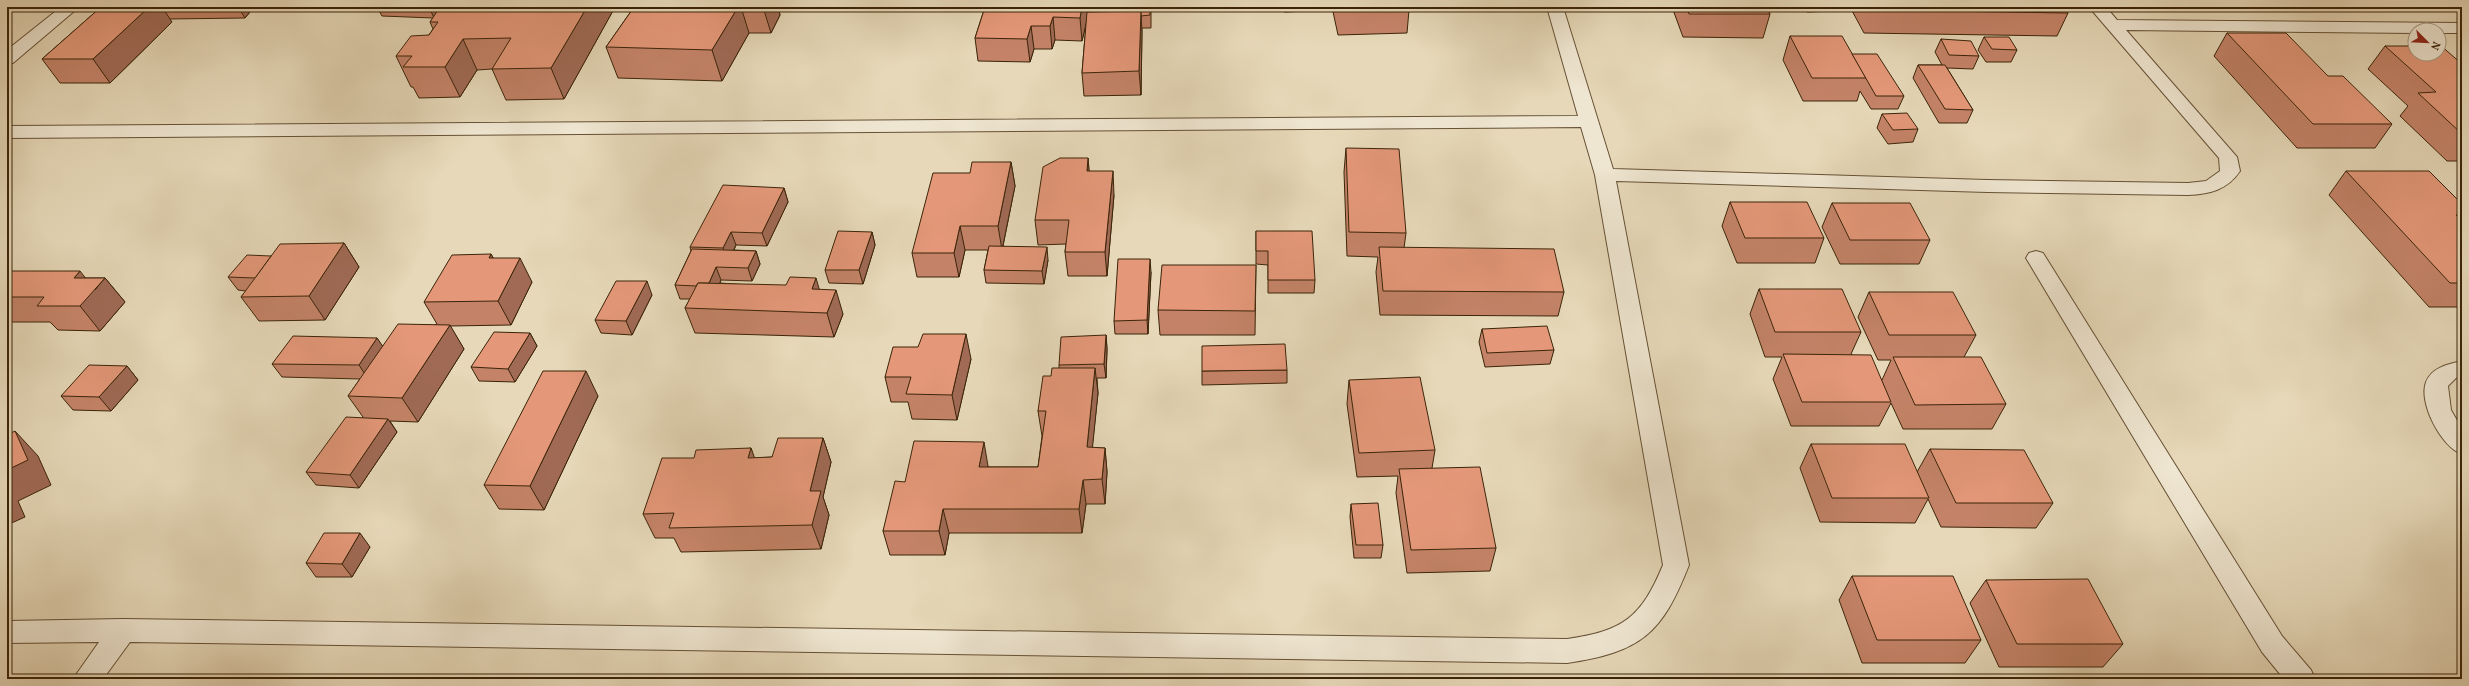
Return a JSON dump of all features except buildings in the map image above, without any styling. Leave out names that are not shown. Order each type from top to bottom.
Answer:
[{"type":"street","points":[[7,59],[71,7]]},
{"type":"street","points":[[7,632],[123,630],[1567,651],[1608,644],[1642,626],[1664,597],[1676,565],[1605,174],[1587,121],[1555,7]]},
{"type":"street","points":[[1605,174],[1995,186],[2188,190],[2214,187],[2225,179],[2230,171],[2228,157],[2097,7]]},
{"type":"street","points":[[2112,25],[2462,28]]},
{"type":"street","points":[[7,132],[1587,121]]},
{"type":"street","points":[[2036,258],[2272,644],[2301,679]]},
{"type":"street","points":[[2462,369],[2449,372],[2437,383],[2436,400],[2444,425],[2462,445]]},
{"type":"street","points":[[87,679],[123,630]]}]
